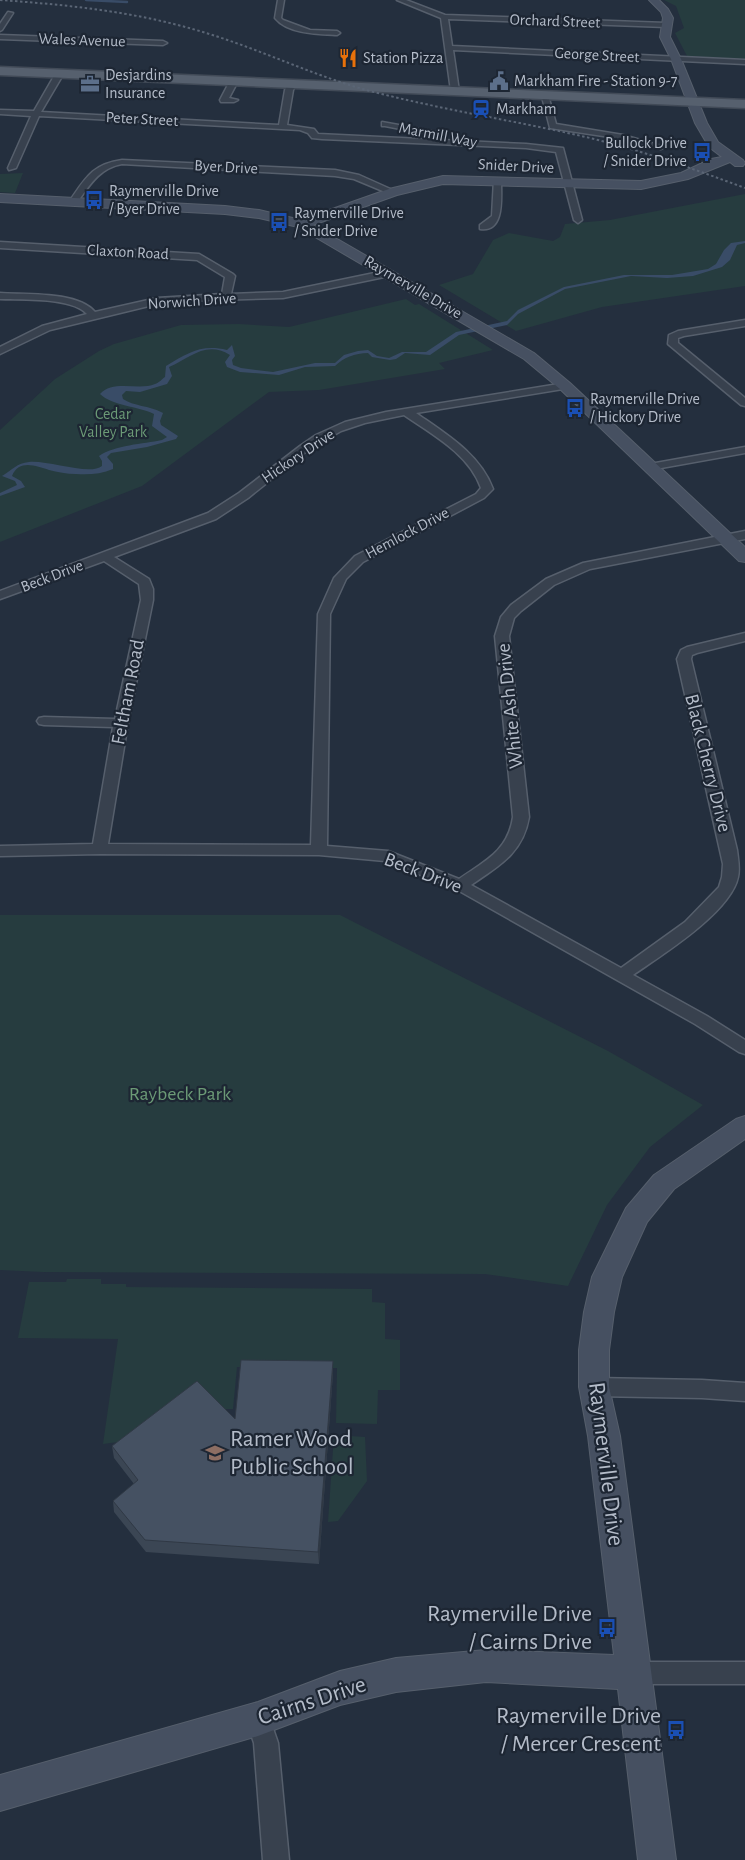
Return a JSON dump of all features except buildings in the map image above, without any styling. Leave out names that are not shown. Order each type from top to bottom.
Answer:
[{"type":"main road","points":[[0,71],[745,104]]},
{"type":"street","points":[[281,0],[278,18],[281,21],[309,32],[337,33]]},
{"type":"street","name":"Orchard Street","points":[[400,0],[444,17],[666,25]]},
{"type":"street","points":[[654,0],[665,11],[668,18],[665,37],[676,59],[699,119],[710,139],[731,158],[745,166]]},
{"type":"street","points":[[0,29],[10,14]]},
{"type":"street","points":[[444,17],[455,91]]},
{"type":"street","name":"Wales Avenue","points":[[0,37],[163,43]]},
{"type":"street","name":"George Street","points":[[449,48],[745,62]]},
{"type":"street","points":[[12,168],[36,114],[60,73]]},
{"type":"street","points":[[234,81],[224,100],[234,100]]},
{"type":"street","points":[[283,127],[289,90],[292,84]]},
{"type":"street","points":[[544,95],[553,126],[623,137],[661,147]]},
{"type":"street","name":"Peter Street","points":[[0,112],[283,127]]},
{"type":"street","name":"Marmill Way","points":[[383,140],[387,121],[485,144]]},
{"type":"street","name":"Marmill Way","points":[[283,127],[307,129],[315,136],[485,144]]},
{"type":"street","points":[[485,144],[560,150],[578,220]]},
{"type":"street","name":"Snider Drive","points":[[302,224],[394,192],[443,180],[570,184],[654,184],[684,176],[701,170],[714,162],[731,158]]},
{"type":"street","name":"Byer Drive","points":[[73,202],[100,168],[111,163],[122,162],[335,173],[356,177],[394,192]]},
{"type":"street","points":[[483,227],[493,221],[496,216],[498,181]]},
{"type":"street","name":"Raymerville Drive","points":[[0,198],[243,212],[277,217],[302,224],[530,356],[566,386],[745,557]]},
{"type":"street","name":"Claxton Road","points":[[0,245],[199,257],[230,276],[226,297]]},
{"type":"street","name":"Norwich Drive","points":[[0,351],[46,328],[93,315],[157,301],[283,295],[389,273]]},
{"type":"street","points":[[0,296],[65,300],[86,307],[93,315]]},
{"type":"street","points":[[745,322],[682,333],[673,337],[673,344],[745,403]]},
{"type":"street","name":"Hickory Drive","points":[[105,556],[198,522],[223,510],[288,460],[337,430],[356,422],[566,386]]},
{"type":"street","name":"Hemlock Drive","points":[[319,850],[324,614],[334,589],[340,578],[359,559],[458,506],[471,502],[487,489],[481,474],[465,456],[407,412]]},
{"type":"street","points":[[650,467],[745,450]]},
{"type":"street","name":"White Ash Drive","points":[[460,885],[499,857],[509,848],[518,834],[521,817],[502,636],[508,617],[524,601],[550,582],[587,566],[745,535]]},
{"type":"street","name":"Beck Drive","points":[[0,596],[105,556]]},
{"type":"street","name":"Feltham Road","points":[[100,849],[121,723],[147,600],[147,590],[144,582],[105,556]]},
{"type":"street","name":"Black Cherry Drive","points":[[622,976],[691,926],[726,888],[731,864],[729,850],[684,659],[686,653],[692,650],[745,637]]},
{"type":"street","points":[[44,722],[121,723]]},
{"type":"street","name":"Beck Drive","points":[[0,851],[100,849],[319,850],[388,856],[460,885],[701,1020],[745,1048]]},
{"type":"street","name":"Raymerville Drive","points":[[658,1860],[604,1436],[594,1387],[594,1350],[599,1312],[607,1277],[636,1216],[664,1182],[745,1126]]},
{"type":"street","points":[[594,1387],[702,1389],[745,1392]]},
{"type":"street","name":"Cairns Drive","points":[[0,1793],[258,1719],[340,1688],[396,1675],[486,1666],[634,1674]]},
{"type":"street","points":[[634,1674],[745,1673]]},
{"type":"street","points":[[258,1719],[266,1743],[276,1860]]},
{"type":"green space","points":[[664,0],[745,0],[745,59],[687,56],[675,33],[684,28],[676,6]]},
{"type":"green space","points":[[23,173],[15,193],[0,192],[0,174]]},
{"type":"green space","points":[[745,194],[745,286],[602,307],[516,331],[439,285],[473,274],[493,240],[509,233],[553,241],[560,237],[565,224],[610,220]]},
{"type":"green space","name":"Cedar Valley Park","points":[[406,299],[415,305],[419,304],[493,350],[439,363],[445,369],[319,390],[269,392],[142,486],[0,542],[0,430],[55,379],[99,351],[114,344],[181,325],[239,324],[289,327]]},
{"type":"green space","name":"Raybeck Park","points":[[0,915],[340,915],[608,1051],[703,1105],[650,1147],[607,1205],[568,1286],[485,1274],[43,1272],[0,1270]]},
{"type":"green space","points":[[67,1279],[101,1279],[101,1284],[126,1284],[126,1287],[372,1289],[372,1302],[385,1303],[385,1339],[400,1340],[400,1390],[378,1390],[377,1424],[336,1423],[337,1368],[237,1367],[233,1409],[221,1409],[126,1441],[103,1444],[118,1339],[18,1338],[29,1282],[66,1282]]},
{"type":"green space","points":[[334,1435],[365,1437],[367,1481],[338,1521],[328,1522]]},
{"type":"water","points":[[745,241],[745,243],[737,245],[730,260],[722,267],[693,276],[667,278],[631,276],[565,289],[518,314],[507,325],[459,335],[430,355],[405,353],[396,359],[390,360],[372,357],[368,353],[363,353],[350,356],[335,366],[305,367],[279,375],[240,372],[227,367],[225,362],[230,355],[213,349],[198,352],[169,367],[172,376],[167,384],[140,392],[126,391],[122,395],[123,399],[127,401],[163,413],[160,421],[161,425],[178,436],[176,439],[147,447],[111,453],[107,457],[113,464],[113,469],[99,473],[69,474],[28,465],[19,467],[12,476],[21,481],[25,487],[0,496],[0,493],[17,485],[15,481],[2,476],[21,464],[37,462],[79,469],[96,469],[102,466],[99,456],[106,452],[121,447],[162,440],[167,437],[152,426],[154,414],[111,401],[100,394],[112,387],[149,386],[156,383],[165,377],[166,366],[195,351],[210,348],[227,350],[232,345],[235,356],[232,360],[233,365],[241,368],[273,372],[315,363],[335,363],[344,355],[358,351],[368,350],[377,356],[389,358],[402,352],[426,352],[456,332],[507,321],[518,310],[564,287],[624,275],[672,275],[708,269],[716,264],[724,250],[731,243]]},
{"type":"waterway","points":[[86,0],[127,2]]},
{"type":"railway","points":[[0,0],[104,10],[181,26],[227,40],[349,85],[425,104],[610,143],[745,188]]},
{"type":"place","name":"Station Pizza","points":[[348,58]]},
{"type":"place","name":"Markham Fire - Station 9-7","points":[[499,81]]},
{"type":"place","name":"Desjardins Insurance","points":[[90,84]]},
{"type":"place","name":"Markham","points":[[481,109]]},
{"type":"place","name":"Bullock Drive / Snider Drive","points":[[702,152]]},
{"type":"place","name":"Raymerville Drive / Byer Drive","points":[[94,200]]},
{"type":"place","name":"Raymerville Drive / Snider Drive","points":[[279,222]]},
{"type":"place","name":"Raymerville Drive / Hickory Drive","points":[[575,408]]},
{"type":"place","name":"Ramer Wood Public School","points":[[215,1453]]},
{"type":"place","name":"Raymerville Drive / Cairns Drive","points":[[607,1628]]},
{"type":"place","name":"Raymerville Drive / Mercer Crescent","points":[[676,1730]]}]
